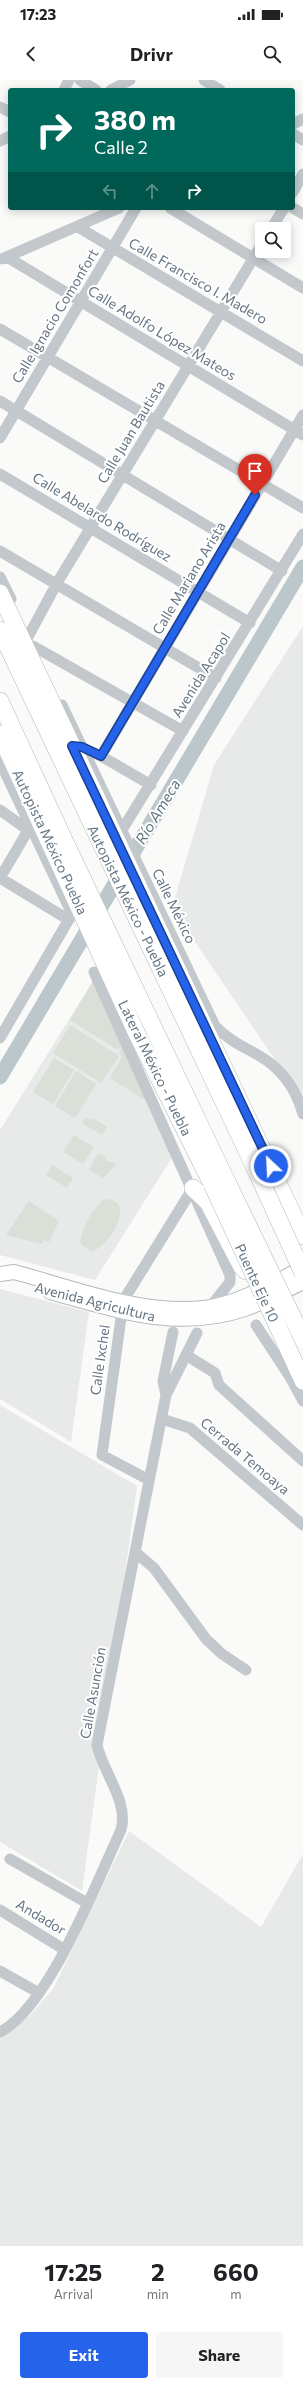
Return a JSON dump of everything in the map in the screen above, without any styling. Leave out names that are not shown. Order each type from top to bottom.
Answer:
[{"type":"highway","points":[[0,593],[120,833],[264,1169],[303,1273]]},
{"type":"highway","name":"Autopista México - Puebla","points":[[0,630],[113,870],[264,1169]]},
{"type":"highway","points":[[0,701],[64,840],[111,936],[220,1183]]},
{"type":"highway","name":"Autopista México Puebla","points":[[0,734],[101,951]]},
{"type":"highway","name":"Lateral México - Puebla","points":[[101,951],[137,1034],[220,1183]]},
{"type":"highway","points":[[264,1169],[303,1236]]},
{"type":"highway","name":"Puente Eje 10","points":[[220,1183],[257,1281],[303,1381]]},
{"type":"highway","name":"Puente Eje 10","points":[[220,1183],[303,1339]]},
{"type":"highway","points":[[193,1188],[208,1202],[242,1267],[257,1281]]},
{"type":"main road","name":"Avenida Agricultura","points":[[123,1306],[166,1308],[211,1306],[242,1297],[303,1268]]},
{"type":"main road","name":"Avenida Agricultura","points":[[2,1274],[12,1282],[185,1320],[208,1318],[245,1309],[303,1282]]},
{"type":"street","points":[[80,80],[93,88]]},
{"type":"street","points":[[115,88],[130,80]]},
{"type":"street","points":[[204,80],[217,88]]},
{"type":"street","points":[[295,188],[303,174]]},
{"type":"street","points":[[3,259],[115,210]]},
{"type":"street","name":"Calle Ignacio Comonfort","points":[[0,438],[135,210]]},
{"type":"street","points":[[173,210],[303,288]]},
{"type":"street","points":[[275,222],[283,210]]},
{"type":"street","name":"Calle Francisco I. Madero","points":[[78,227],[303,361]]},
{"type":"street","name":"Calle Juan Bautista","points":[[30,641],[57,583],[255,256]]},
{"type":"street","name":"Calle Adolfo López Mateos","points":[[3,259],[81,302],[298,432]]},
{"type":"street","points":[[0,329],[303,508]]},
{"type":"street","points":[[0,401],[282,571]]},
{"type":"street","name":"Calle Mariano Arista","points":[[101,756],[262,484],[298,432],[303,415]]},
{"type":"street","name":"Calle Abelardo Rodríguez","points":[[0,474],[250,623]]},
{"type":"street","name":"Avenida Acapol","points":[[120,833],[282,571],[303,534]]},
{"type":"street","points":[[0,551],[57,583],[216,678]]},
{"type":"street","points":[[0,577],[77,746],[106,798],[120,833]]},
{"type":"street","points":[[30,641],[183,731]]},
{"type":"street","points":[[77,746],[101,756],[151,785]]},
{"type":"street","name":"Autopista México Puebla","points":[[0,762],[71,917]]},
{"type":"street","points":[[0,810],[29,828],[0,878],[71,917],[4,1024],[0,1038]]},
{"type":"street","name":"Calle México","points":[[142,883],[215,1026],[233,1043],[263,1058],[280,1072],[299,1101],[303,1114]]},
{"type":"street","points":[[94,972],[193,1188],[230,1275],[230,1282],[211,1306]]},
{"type":"street","name":"Calle Ixchel","points":[[149,1480],[102,1455],[123,1306],[193,1188]]},
{"type":"street","points":[[256,1325],[290,1376],[303,1401]]},
{"type":"street","name":"Calle Asunción","points":[[166,1395],[163,1381],[174,1332]]},
{"type":"street","name":"Calle Asunción","points":[[1,2030],[26,2010],[39,1993],[65,1950],[123,1822],[123,1813],[113,1784],[100,1757],[97,1745],[166,1395],[197,1334]]},
{"type":"street","points":[[186,1355],[215,1373],[219,1385],[303,1461]]},
{"type":"street","name":"Cerrada Temoaya","points":[[162,1419],[190,1428],[303,1525]]},
{"type":"street","points":[[135,1552],[154,1568],[206,1638],[222,1654],[246,1670]]},
{"type":"street","points":[[10,1859],[87,1903]]},
{"type":"street","name":"Andador","points":[[0,1910],[65,1950]]},
{"type":"street","points":[[0,1971],[39,1993]]},
{"type":"shaded area","points":[[303,626],[303,1101],[172,908],[214,765]]},
{"type":"shaded area","points":[[93,981],[173,1156],[95,1280],[0,1255],[0,1130]]},
{"type":"shaded area","points":[[93,981],[148,1102],[110,1078],[122,1057],[119,1054],[122,1049],[120,1048],[118,1050],[70,1020]]},
{"type":"shaded area","points":[[70,1025],[119,1056],[101,1083],[53,1053]]},
{"type":"shaded area","points":[[54,1058],[74,1070],[53,1104],[33,1092]]},
{"type":"shaded area","points":[[76,1071],[96,1084],[75,1118],[55,1106]]},
{"type":"shaded area","points":[[85,1117],[91,1121],[93,1118],[107,1127],[102,1135],[82,1123]]},
{"type":"shaded area","points":[[74,1135],[94,1147],[83,1164],[63,1152]]},
{"type":"shaded area","points":[[98,1153],[104,1156],[107,1161],[117,1164],[103,1178],[89,1170]]},
{"type":"shaded area","points":[[52,1165],[73,1178],[67,1188],[46,1175]]},
{"type":"shaded area","points":[[106,1199],[115,1202],[120,1208],[120,1216],[117,1225],[105,1243],[98,1249],[91,1252],[81,1244],[82,1233],[92,1212]]},
{"type":"shaded area","points":[[29,1201],[59,1221],[49,1242],[44,1240],[42,1244],[6,1235]]},
{"type":"shaded area","points":[[0,1289],[89,1312],[71,1442],[0,1399]]},
{"type":"shaded area","points":[[0,1405],[137,1486],[82,1891],[0,1842]]},
{"type":"shaded area","points":[[129,1831],[261,1927],[303,1854],[303,2246],[0,2246],[0,2039],[29,2016],[53,1989]]},
{"type":"waterway","name":"Río Ameca","points":[[0,1077],[303,567]]},
{"type":"route","points":[[255,495],[101,756],[82,747],[72,746],[271,1166]]}]
